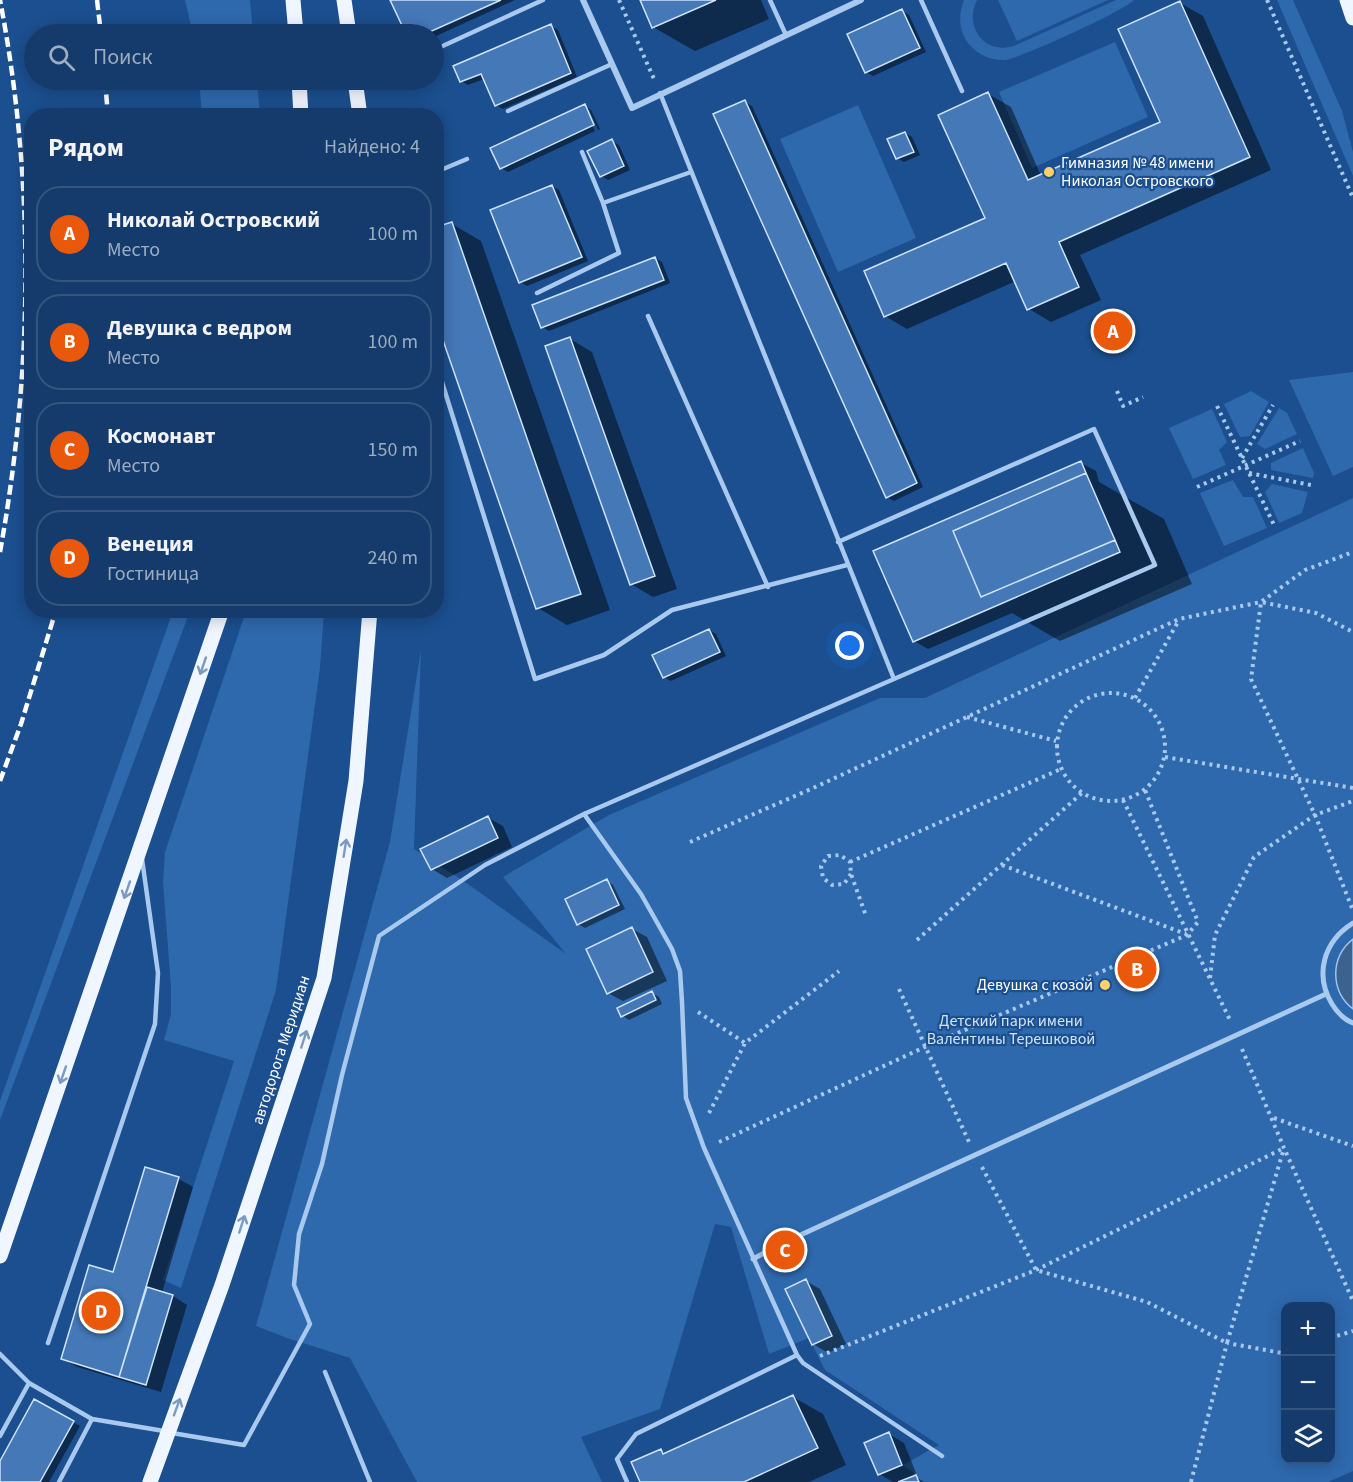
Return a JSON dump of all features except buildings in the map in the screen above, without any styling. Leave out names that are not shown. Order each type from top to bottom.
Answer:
[{"type":"main road","points":[[293,0],[295,24]]},
{"type":"main road","points":[[344,0],[348,24]]},
{"type":"main road","points":[[1347,0],[1353,18]]},
{"type":"main road","points":[[300,90],[301,108]]},
{"type":"main road","points":[[356,90],[359,108]]},
{"type":"main road","points":[[0,1256],[219,618]]},
{"type":"main road","name":"автодорога Меридиан","points":[[150,1482],[222,1285],[324,978],[356,781],[369,618]]},
{"type":"street","points":[[583,0],[632,108],[861,0]]},
{"type":"street","points":[[1353,923],[1342,930],[1330,943],[1323,960],[1322,977],[1326,994],[1335,1010],[1353,1023]]},
{"type":"street","points":[[753,1259],[783,1243],[1326,994]]},
{"type":"lane","points":[[444,45],[543,0]]},
{"type":"lane","points":[[770,0],[786,35]]},
{"type":"lane","points":[[921,0],[962,91]]},
{"type":"lane","points":[[508,111],[612,64]]},
{"type":"lane","points":[[660,93],[894,679]]},
{"type":"lane","points":[[537,293],[619,253],[603,203],[582,152]]},
{"type":"lane","points":[[444,169],[467,159]]},
{"type":"lane","points":[[603,203],[691,171]]},
{"type":"lane","points":[[648,316],[768,587]]},
{"type":"lane","points":[[444,388],[536,679],[604,655],[672,610],[847,566]]},
{"type":"lane","points":[[0,1354],[29,1383],[92,1419],[244,1445],[310,1324],[294,1285],[299,1234],[322,1164],[342,1075],[379,936],[485,865],[584,814],[1155,566],[1095,429],[838,542]]},
{"type":"lane","points":[[584,814],[641,894],[672,949],[680,970],[686,1098],[704,1148],[797,1355],[803,1364],[942,1456]]},
{"type":"lane","points":[[48,1343],[155,1024],[158,973],[141,850]]},
{"type":"lane","points":[[627,1482],[617,1460],[636,1434],[797,1355]]},
{"type":"lane","points":[[325,1372],[370,1482]]},
{"type":"lane","points":[[0,1436],[29,1383]]},
{"type":"lane","points":[[59,1482],[92,1419]]},
{"type":"path","points":[[619,0],[660,93]]},
{"type":"path","points":[[1267,0],[1353,198]]},
{"type":"path","points":[[1117,391],[1123,406],[1143,397]]},
{"type":"path","points":[[1242,458],[1274,405]]},
{"type":"path","points":[[1217,406],[1274,525]]},
{"type":"path","points":[[1197,487],[1300,441]]},
{"type":"path","points":[[1249,473],[1311,485]]},
{"type":"path","points":[[1353,552],[1305,570],[1261,602],[1251,679],[1315,815],[1353,911]]},
{"type":"path","points":[[690,842],[1179,619],[1261,602],[1316,613],[1353,632]]},
{"type":"path","points":[[1135,698],[1179,619]]},
{"type":"path","points":[[1115,692],[1135,698],[1149,708],[1160,722],[1165,739],[1165,757],[1158,775],[1145,790],[1123,800],[1102,801],[1082,793],[1061,769],[1056,741],[1063,721],[1076,704],[1094,694],[1115,692]]},
{"type":"path","points":[[966,717],[1056,741]]},
{"type":"path","points":[[1165,757],[1353,788]]},
{"type":"path","points":[[850,862],[1061,769]]},
{"type":"path","points":[[704,1148],[925,1047],[1187,934],[1198,922],[1145,790]]},
{"type":"path","points":[[916,940],[1082,793]]},
{"type":"path","points":[[1123,800],[1238,1036],[1284,1148],[1353,1301]]},
{"type":"path","points":[[1210,979],[1215,935],[1254,857],[1315,815],[1353,801]]},
{"type":"path","points":[[850,862],[840,855],[828,856],[821,866],[823,878],[832,885],[844,884],[851,874]]},
{"type":"path","points":[[850,862],[851,874],[866,916]]},
{"type":"path","points":[[1002,865],[1187,934]]},
{"type":"path","points":[[699,1134],[745,1043],[839,971]]},
{"type":"path","points":[[899,989],[975,1155],[1035,1270],[1147,1302],[1227,1343],[1281,1353]]},
{"type":"path","points":[[682,1002],[745,1043]]},
{"type":"path","points":[[1273,1118],[1353,1146]]},
{"type":"path","points":[[803,1364],[1035,1270],[1284,1148]]},
{"type":"path","points":[[1191,1482],[1227,1343],[1284,1148]]},
{"type":"path","points":[[1335,1336],[1353,1331]]},
{"type":"green space","points":[[185,0],[250,0],[252,24],[191,24]]},
{"type":"green space","points":[[964,0],[977,0],[973,10],[973,20],[980,37],[995,47],[1005,48],[1116,0],[1134,0],[1112,14],[1072,33],[1005,60],[983,55],[973,49],[966,40],[960,20]]},
{"type":"green space","points":[[998,0],[1108,0],[1017,41]]},
{"type":"green space","points":[[1277,0],[1293,0],[1342,111],[1353,152],[1353,176]]},
{"type":"green space","points":[[1115,42],[1148,117],[1032,168],[999,92]]},
{"type":"green space","points":[[200,90],[258,90],[259,108],[201,108]]},
{"type":"green space","points":[[858,105],[916,238],[838,272],[780,139]]},
{"type":"green space","points":[[1353,372],[1353,467],[1333,476],[1289,380]]},
{"type":"green space","points":[[1251,391],[1269,402],[1250,436],[1240,437],[1224,404]]},
{"type":"green space","points":[[1279,408],[1287,413],[1297,434],[1265,449],[1257,444]]},
{"type":"green space","points":[[1212,409],[1227,442],[1219,450],[1226,465],[1193,479],[1169,428]]},
{"type":"green space","points":[[1303,448],[1314,473],[1313,478],[1271,470],[1271,463]]},
{"type":"green space","points":[[1233,480],[1243,497],[1253,497],[1267,528],[1224,546],[1200,493]]},
{"type":"green space","points":[[1272,484],[1308,492],[1302,513],[1279,523],[1265,492]]},
{"type":"green space","name":"Детский парк имени Валентины Терешковой","points":[[1353,498],[1353,1471],[1328,1482],[919,1482],[916,1475],[903,1465],[939,1445],[825,1370],[809,1338],[769,1354],[731,1227],[715,1224],[660,1409],[581,1437],[602,1482],[417,1482],[350,1358],[256,1326],[390,842],[421,650],[414,849],[465,882],[566,954],[503,877],[609,815],[880,698],[925,698]]},
{"type":"green space","points":[[171,618],[187,618],[0,1120],[0,1101]]},
{"type":"green space","points":[[244,618],[324,618],[320,668],[276,990],[181,1288],[163,1280],[234,1061],[164,1040],[171,1014],[163,882],[165,852]]},
{"type":"shaded area","points":[[1353,939],[1353,1009],[1340,993],[1336,974],[1340,955]]},
{"type":"railway","points":[[0,0],[19,137],[24,207]]},
{"type":"railway","points":[[97,0],[100,24]]},
{"type":"railway","points":[[106,90],[107,108]]},
{"type":"railway","points":[[0,552],[19,415],[24,345]]},
{"type":"railway","points":[[0,781],[21,724],[54,618]]},
{"type":"place","name":"Гимназия № 48 имени Николая Островского","points":[[1049,172]]},
{"type":"place","name":"Николай Островский","points":[[1113,331]]},
{"type":"place","name":"Девушка с ведром","points":[[1137,969]]},
{"type":"place","name":"Девушка с козой","points":[[1105,985]]},
{"type":"place","name":"Космонавт","points":[[785,1250]]},
{"type":"place","name":"Венеция","points":[[101,1311]]}]
